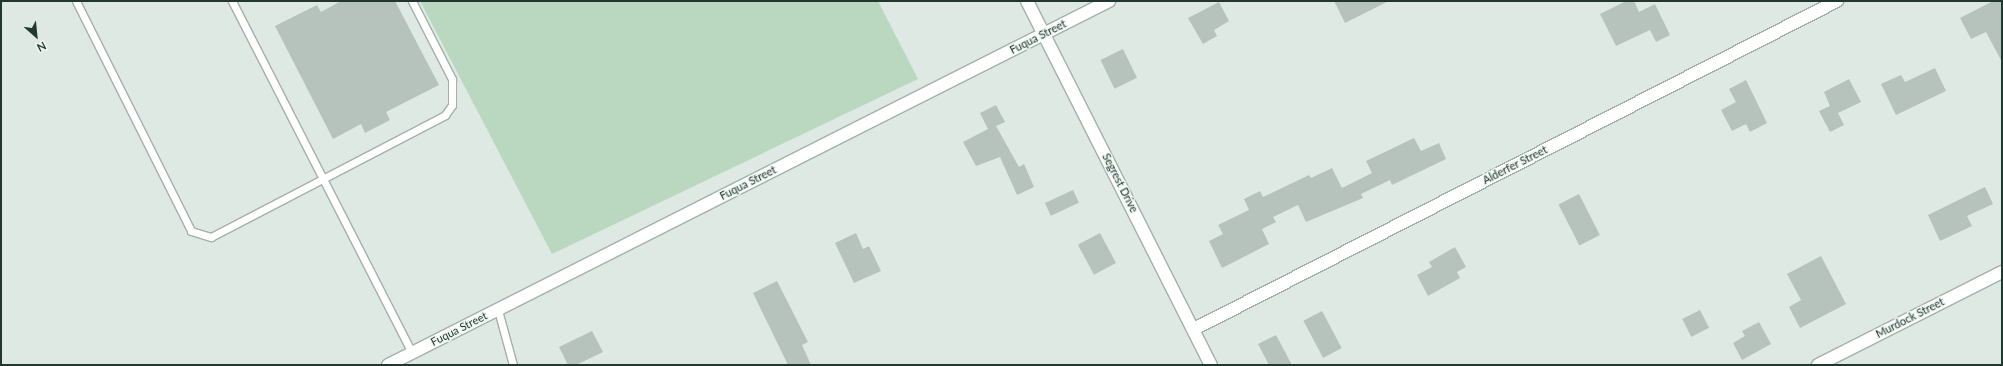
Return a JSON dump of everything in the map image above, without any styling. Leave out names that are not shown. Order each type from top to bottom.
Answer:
[{"type":"street","name":"Segrest Drive","points":[[1027,1],[1212,365]]},
{"type":"street","name":"Fuqua Street","points":[[388,365],[1109,1]]},
{"type":"street","name":"Alderfer Street","points":[[1194,329],[1837,1]]},
{"type":"street","name":"Murdock Street","points":[[1818,365],[2002,272]]},
{"type":"lane","points":[[76,1],[190,231],[211,237],[445,115],[452,105],[452,79],[412,1]]},
{"type":"lane","points":[[232,1],[412,352]]},
{"type":"lane","points":[[498,310],[513,365]]},
{"type":"green space","points":[[420,1],[878,1],[918,79],[552,254]]},
{"type":"building","points":[[341,1],[395,1],[439,85],[386,112],[390,120],[365,133],[361,124],[333,139],[275,26],[317,5],[321,12]]},
{"type":"building","points":[[1334,1],[1389,1],[1345,23]]},
{"type":"building","points":[[1626,1],[1634,1],[1639,12],[1655,4],[1670,35],[1656,42],[1650,30],[1616,46],[1600,14]]},
{"type":"building","points":[[1993,1],[2002,1],[2002,62],[1986,32],[1971,39],[1960,18]]},
{"type":"building","points":[[1219,2],[1229,21],[1214,30],[1217,36],[1203,44],[1188,18]]},
{"type":"building","points":[[1123,49],[1137,78],[1115,89],[1101,60]]},
{"type":"building","points":[[1935,68],[1946,91],[1896,115],[1881,84],[1901,75],[1905,82]]},
{"type":"building","points":[[1849,79],[1861,102],[1838,113],[1844,125],[1830,132],[1819,111],[1830,106],[1824,92]]},
{"type":"building","points":[[1746,80],[1767,123],[1750,132],[1746,124],[1732,131],[1721,110],[1736,102],[1729,89]]},
{"type":"building","points":[[996,105],[1005,122],[996,126],[1019,167],[1024,164],[1034,187],[1017,195],[1000,157],[976,166],[963,142],[988,129],[980,113]]},
{"type":"building","points":[[1414,138],[1421,151],[1439,143],[1446,159],[1392,185],[1390,180],[1361,194],[1363,198],[1306,222],[1298,205],[1273,217],[1276,222],[1262,229],[1269,244],[1222,268],[1209,241],[1223,234],[1218,225],[1249,210],[1244,199],[1260,191],[1263,197],[1309,175],[1311,178],[1332,168],[1342,188],[1372,173],[1366,161]]},
{"type":"building","points":[[1985,187],[1993,204],[1967,216],[1972,226],[1940,241],[1928,215]]},
{"type":"building","points":[[1073,190],[1079,203],[1051,216],[1045,203]]},
{"type":"building","points":[[1579,194],[1600,235],[1579,245],[1559,204]]},
{"type":"building","points":[[856,233],[863,249],[869,246],[881,271],[854,283],[835,243]]},
{"type":"building","points":[[1100,233],[1116,263],[1094,275],[1078,245]]},
{"type":"building","points":[[1455,247],[1466,267],[1457,272],[1460,278],[1428,296],[1417,275],[1432,267],[1429,262]]},
{"type":"building","points":[[1821,256],[1846,304],[1800,328],[1789,307],[1801,300],[1787,274]]},
{"type":"building","points":[[777,281],[808,342],[802,345],[811,365],[788,365],[753,293]]},
{"type":"building","points":[[1700,310],[1709,328],[1691,337],[1682,319]]},
{"type":"building","points":[[1322,311],[1342,348],[1323,358],[1303,321]]},
{"type":"building","points":[[1759,322],[1771,344],[1742,360],[1733,343],[1745,336],[1742,331]]},
{"type":"building","points":[[592,331],[603,352],[576,365],[568,365],[559,347]]},
{"type":"building","points":[[1276,335],[1292,365],[1269,365],[1258,344]]}]
